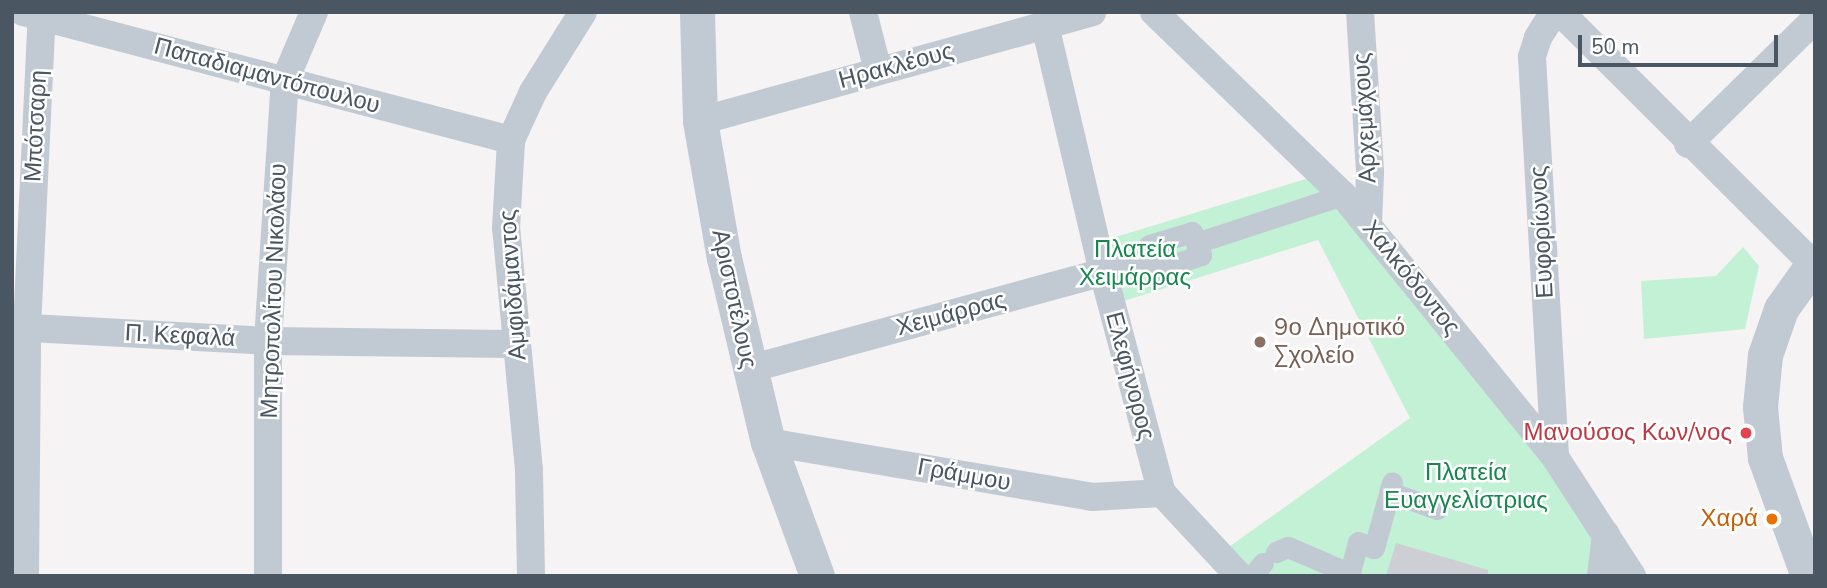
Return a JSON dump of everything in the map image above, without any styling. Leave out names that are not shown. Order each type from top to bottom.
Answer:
[{"type":"street","name":"Μητροπολίτου Νικολάου","points":[[268,576],[268,341],[285,80],[314,12]]},
{"type":"street","name":"Αμφιδάμαντος","points":[[531,576],[529,470],[506,228],[511,140],[533,92],[583,12]]},
{"type":"street","name":"Αριστοτέλους","points":[[697,12],[700,121],[749,369],[768,442],[817,576]]},
{"type":"street","points":[[863,12],[878,71]]},
{"type":"street","name":"Ηρακλέους","points":[[700,121],[1092,12]]},
{"type":"street","name":"Χαλκόδοντος","points":[[1154,12],[1343,195],[1555,457],[1632,576]]},
{"type":"street","name":"Αρχεμάχους","points":[[1360,12],[1370,173],[1368,225]]},
{"type":"street","name":"Ευφορίωνος","points":[[1554,12],[1538,38],[1532,57],[1555,457]]},
{"type":"street","points":[[1560,12],[1688,144],[1813,262],[1792,289],[1771,335],[1760,407],[1765,458],[1808,576]]},
{"type":"street","name":"Παπαδιαμαντόπουλου","points":[[35,14],[511,140]]},
{"type":"street","name":"Μπότσαρη","points":[[25,576],[20,328],[35,14]]},
{"type":"street","points":[[1688,144],[1815,19]]},
{"type":"street","name":"Ελεφήνορος","points":[[1045,25],[1103,272],[1161,494],[1258,567]]},
{"type":"street","name":"Χειμάρρας","points":[[749,369],[1152,257],[1149,245],[1192,232],[1196,243],[1343,195]]},
{"type":"street","name":"Π. Κεφαλά","points":[[20,328],[268,341],[516,345]]},
{"type":"street","name":"Γράμμου","points":[[768,442],[1092,497],[1161,494]]},
{"type":"street","points":[[1258,567],[1289,547],[1336,572],[1350,572],[1358,542],[1374,548],[1391,487],[1437,509]]},
{"type":"street","points":[[1601,576],[1606,534]]},
{"type":"green space","name":"Πλατεία Ευαγγελίστριας","points":[[1322,174],[1632,576],[1239,576],[1219,554],[1410,418],[1318,240],[1111,305],[1096,243]]},
{"type":"green space","points":[[1743,247],[1759,266],[1745,329],[1644,339],[1641,281],[1716,276]]},
{"type":"building","points":[[1396,543],[1488,570],[1488,576],[1386,576]]},
{"type":"place","name":"9ο Δημοτικό Σχολείο","points":[[1260,342]]},
{"type":"place","name":"Μανούσος Κων/νος","points":[[1746,433]]},
{"type":"place","name":"Χαρά","points":[[1772,519]]},
{"type":"park label","name":"Πλατεία Χειμάρρας","points":[[1135,264]]}]
